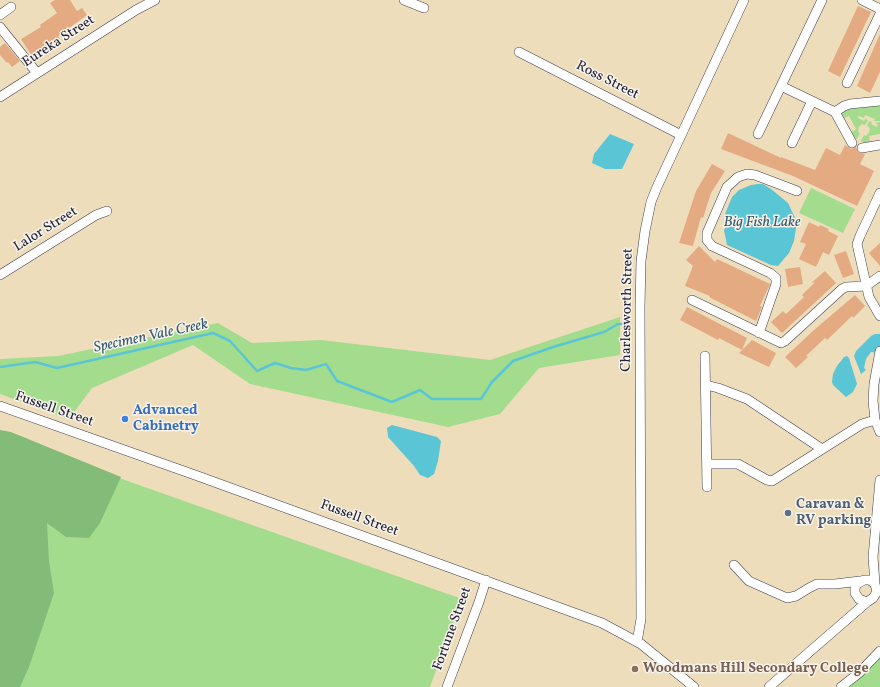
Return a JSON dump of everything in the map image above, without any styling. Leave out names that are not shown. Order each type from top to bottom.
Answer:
[{"type":"street","name":"Eureka Street","points":[[0,97],[136,10],[155,0]]},
{"type":"street","points":[[404,0],[424,8]]},
{"type":"street","name":"Charlesworth Street","points":[[637,642],[641,620],[640,307],[641,261],[645,231],[651,202],[744,0]]},
{"type":"street","points":[[758,134],[822,0]]},
{"type":"street","points":[[862,0],[880,9]]},
{"type":"street","points":[[0,15],[11,7]]},
{"type":"street","points":[[847,83],[880,14]]},
{"type":"street","points":[[0,27],[36,74]]},
{"type":"street","name":"Ross Street","points":[[519,52],[681,135]]},
{"type":"street","points":[[781,86],[835,112],[852,143]]},
{"type":"street","points":[[792,144],[812,101]]},
{"type":"street","points":[[835,112],[850,104],[880,101]]},
{"type":"street","points":[[862,148],[880,145]]},
{"type":"street","points":[[759,333],[776,284],[776,278],[770,273],[712,246],[707,240],[707,233],[726,187],[738,177],[747,174],[755,175],[796,191]]},
{"type":"street","points":[[880,193],[857,244],[871,302],[880,316]]},
{"type":"street","name":"Lalor Street","points":[[0,275],[96,215],[107,211]]},
{"type":"street","points":[[692,300],[778,342],[783,342],[843,288],[866,286],[880,276]]},
{"type":"street","points":[[879,355],[874,384],[877,400],[875,420],[880,432]]},
{"type":"street","points":[[705,356],[707,487]]},
{"type":"street","points":[[706,385],[746,398],[822,449]]},
{"type":"street","name":"Fussell Street","points":[[0,406],[195,475],[602,623],[637,642],[694,687]]},
{"type":"street","points":[[707,464],[738,464],[771,481],[862,424],[875,420]]},
{"type":"street","points":[[770,687],[876,595],[877,587],[873,557],[880,480]]},
{"type":"street","points":[[847,620],[853,608],[856,595],[855,586],[861,581],[869,568],[873,557]]},
{"type":"street","points":[[734,565],[751,583],[787,598],[796,596],[817,584],[835,584],[868,580],[877,587]]},
{"type":"street","name":"Fortune Street","points":[[447,687],[486,580]]},
{"type":"street","points":[[835,584],[856,595],[861,601],[880,604]]},
{"type":"street","points":[[841,687],[862,670],[880,651]]},
{"type":"green space","points":[[880,106],[880,121],[874,121],[875,119],[865,115],[864,118],[859,116],[858,118],[864,121],[865,119],[868,120],[865,125],[862,124],[859,126],[858,132],[860,133],[857,139],[854,137],[851,133],[856,129],[849,116],[843,119],[842,112],[849,108]]},
{"type":"green space","points":[[869,121],[877,127],[878,125],[875,123],[880,122],[880,134],[869,136],[870,142],[865,143],[861,141],[864,135],[866,136],[870,131],[870,128],[867,126]]},
{"type":"green space","points":[[811,188],[855,209],[843,233],[799,213]]},
{"type":"green space","points":[[620,317],[620,355],[539,368],[500,414],[448,427],[250,384],[193,345],[92,388],[69,419],[0,394],[0,359],[58,356],[218,323],[252,343],[321,340],[490,360]]},
{"type":"green space","points":[[0,430],[11,432],[121,477],[100,523],[89,538],[66,537],[47,523],[49,561],[54,593],[29,667],[20,687],[0,687]]},
{"type":"green space","points":[[0,436],[462,599],[430,687],[0,687]]},
{"type":"green space","points":[[880,657],[880,687],[848,687]]},
{"type":"water","points":[[610,134],[634,144],[622,169],[605,169],[592,163],[594,154]]},
{"type":"water","name":"Big Fish Lake","points":[[758,184],[763,184],[771,189],[788,203],[797,222],[794,241],[789,253],[778,266],[771,265],[727,245],[724,230],[729,223],[725,214],[732,197],[739,190]]},
{"type":"water","points":[[875,334],[880,334],[880,353],[871,352],[866,359],[864,368],[866,370],[861,374],[854,356],[856,351]]},
{"type":"water","points":[[847,356],[849,358],[857,384],[853,392],[846,397],[833,385],[832,382],[833,374],[837,366],[844,357]]},
{"type":"water","points":[[392,425],[437,437],[441,441],[438,461],[434,474],[428,478],[420,475],[414,466],[388,437],[387,428]]},
{"type":"building","points":[[55,0],[70,0],[77,11],[82,8],[87,15],[58,36],[60,39],[32,56],[21,39],[41,27],[40,25],[57,13],[50,3]]},
{"type":"building","points":[[858,6],[871,12],[840,77],[828,71]]},
{"type":"building","points":[[880,34],[880,72],[870,93],[857,86]]},
{"type":"building","points":[[5,43],[20,61],[12,67],[0,55],[0,47]]},
{"type":"building","points":[[728,133],[781,158],[815,170],[826,148],[840,155],[845,145],[851,149],[856,147],[858,152],[865,154],[860,164],[874,171],[857,206],[793,176],[721,149]]},
{"type":"building","points":[[712,164],[725,171],[711,193],[703,218],[701,217],[693,246],[679,243],[696,191]]},
{"type":"building","points":[[809,222],[819,227],[820,225],[829,229],[828,231],[838,236],[829,255],[823,252],[816,267],[799,259],[806,244],[800,242]]},
{"type":"building","points":[[880,243],[880,266],[869,253]]},
{"type":"building","points":[[699,246],[715,262],[717,259],[770,284],[760,306],[762,307],[756,321],[709,297],[710,296],[685,286],[693,266],[686,260]]},
{"type":"building","points":[[846,251],[854,274],[843,278],[834,255]]},
{"type":"building","points":[[800,267],[803,284],[788,287],[785,269]]},
{"type":"building","points":[[825,271],[836,283],[782,333],[771,322],[783,311],[786,314],[804,297],[802,295],[815,282],[811,283]]},
{"type":"building","points":[[855,295],[865,306],[853,318],[852,316],[827,340],[825,338],[796,368],[785,357]]},
{"type":"building","points":[[687,307],[747,338],[742,350],[719,338],[718,340],[680,320]]},
{"type":"building","points":[[752,340],[776,353],[769,367],[739,353]]},
{"type":"waterway","name":"Specimen Vale Creek","points":[[0,367],[35,362],[57,368],[213,333],[230,341],[257,371],[275,363],[291,368],[306,370],[326,364],[337,381],[392,402],[420,390],[432,399],[481,399],[492,382],[513,361],[604,332],[618,324],[627,324],[631,322]]},
{"type":"place","name":"Advanced Cabinetry","points":[[125,419]]},
{"type":"place","name":"Caravan & RV parking","points":[[788,513]]},
{"type":"place","name":"Woodmans Hill Secondary College","points":[[635,669]]}]
